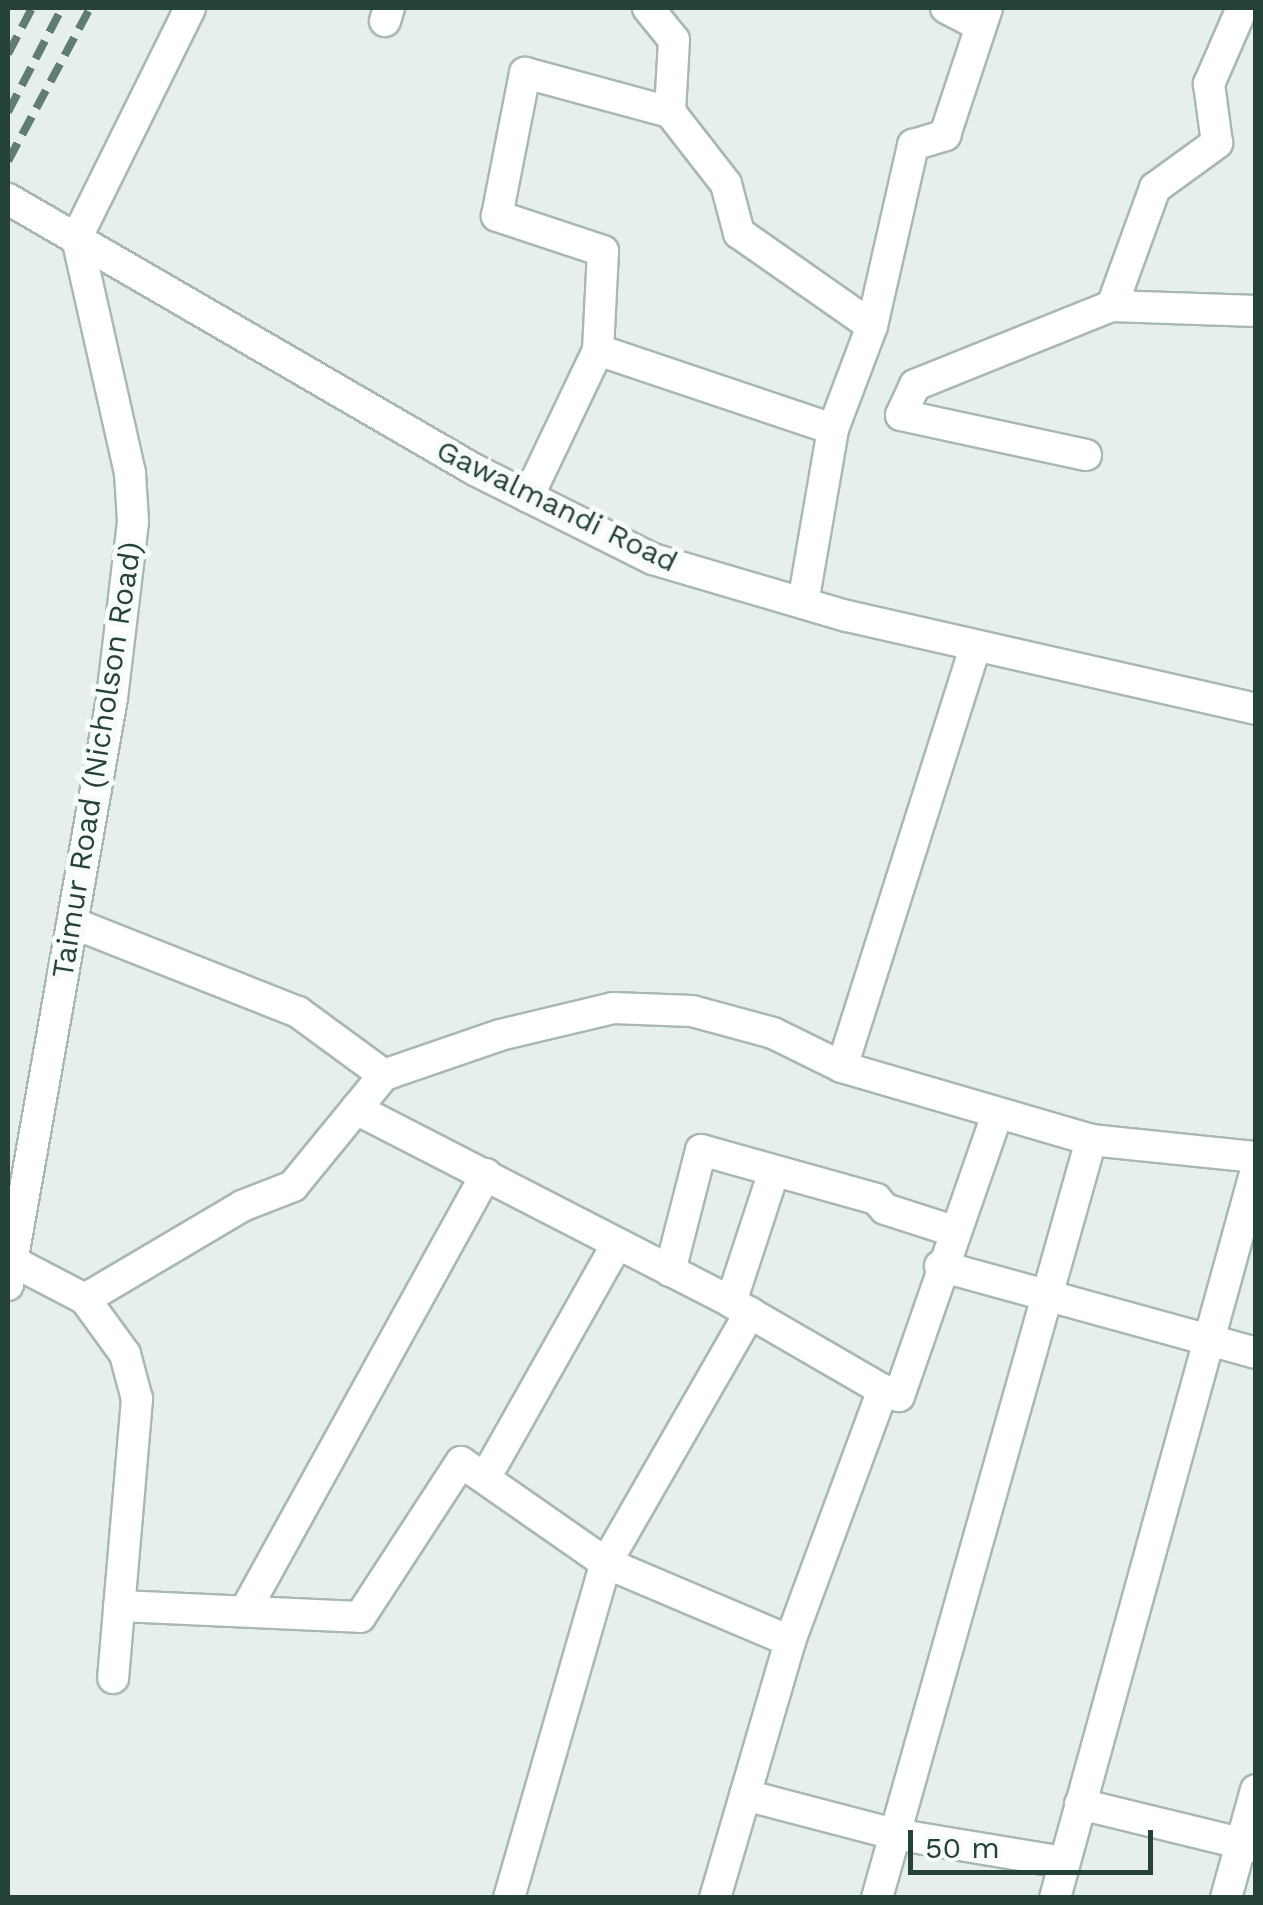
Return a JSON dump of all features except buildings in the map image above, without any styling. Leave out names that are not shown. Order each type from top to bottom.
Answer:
[{"type":"street","points":[[77,236],[190,8]]},
{"type":"street","points":[[648,8],[674,40],[670,112]]},
{"type":"street","points":[[802,603],[833,429],[872,326],[913,145],[945,134],[984,17],[946,8]]},
{"type":"street","points":[[1112,306],[1155,188],[1218,143],[1209,84],[1242,8]]},
{"type":"street","points":[[528,497],[598,350],[603,251],[497,216],[525,73],[670,112],[726,184],[739,232],[872,326]]},
{"type":"street","name":"Gawalmandi Road","points":[[8,199],[528,497],[652,559],[975,648],[1256,709]]},
{"type":"street","name":"Taimur Road (Nicholson Road)","points":[[11,1273],[17,1188],[73,922],[112,698],[133,521],[130,473],[77,236]]},
{"type":"street","points":[[1086,455],[901,415],[915,386],[1112,306],[1256,311]]},
{"type":"street","points":[[598,350],[833,429]]},
{"type":"street","points":[[842,1067],[975,648]]},
{"type":"street","points":[[73,922],[298,1012],[384,1075]]},
{"type":"street","points":[[86,1298],[242,1206],[293,1186],[384,1075],[500,1035],[613,1008],[692,1011],[774,1033],[842,1067],[1091,1140],[1256,1157]]},
{"type":"street","points":[[356,1109],[670,1270],[899,1396],[940,1266],[997,1114]]},
{"type":"street","points":[[877,1898],[1091,1140]]},
{"type":"street","points":[[670,1270],[697,1152],[876,1200],[954,1231]]},
{"type":"street","points":[[1054,1898],[1204,1340],[1256,1170]]},
{"type":"street","points":[[509,1898],[606,1563],[741,1308],[774,1171]]},
{"type":"street","points":[[245,1611],[486,1174]]},
{"type":"street","points":[[492,1464],[618,1244]]},
{"type":"street","points":[[940,1266],[1256,1352]]},
{"type":"street","points":[[11,1273],[86,1298],[126,1354],[137,1399],[113,1678]]},
{"type":"street","points":[[715,1898],[790,1641],[883,1390]]},
{"type":"street","points":[[119,1606],[360,1617],[461,1462],[606,1563],[790,1641]]},
{"type":"street","points":[[1226,1898],[1248,1845],[1256,1790]]},
{"type":"street","points":[[746,1795],[894,1834],[1064,1862]]},
{"type":"street","points":[[1080,1804],[1248,1845]]},
{"type":"railway","points":[[8,54],[32,8]]},
{"type":"railway","points":[[8,112],[62,8]]},
{"type":"railway","points":[[8,161],[90,8]]}]
